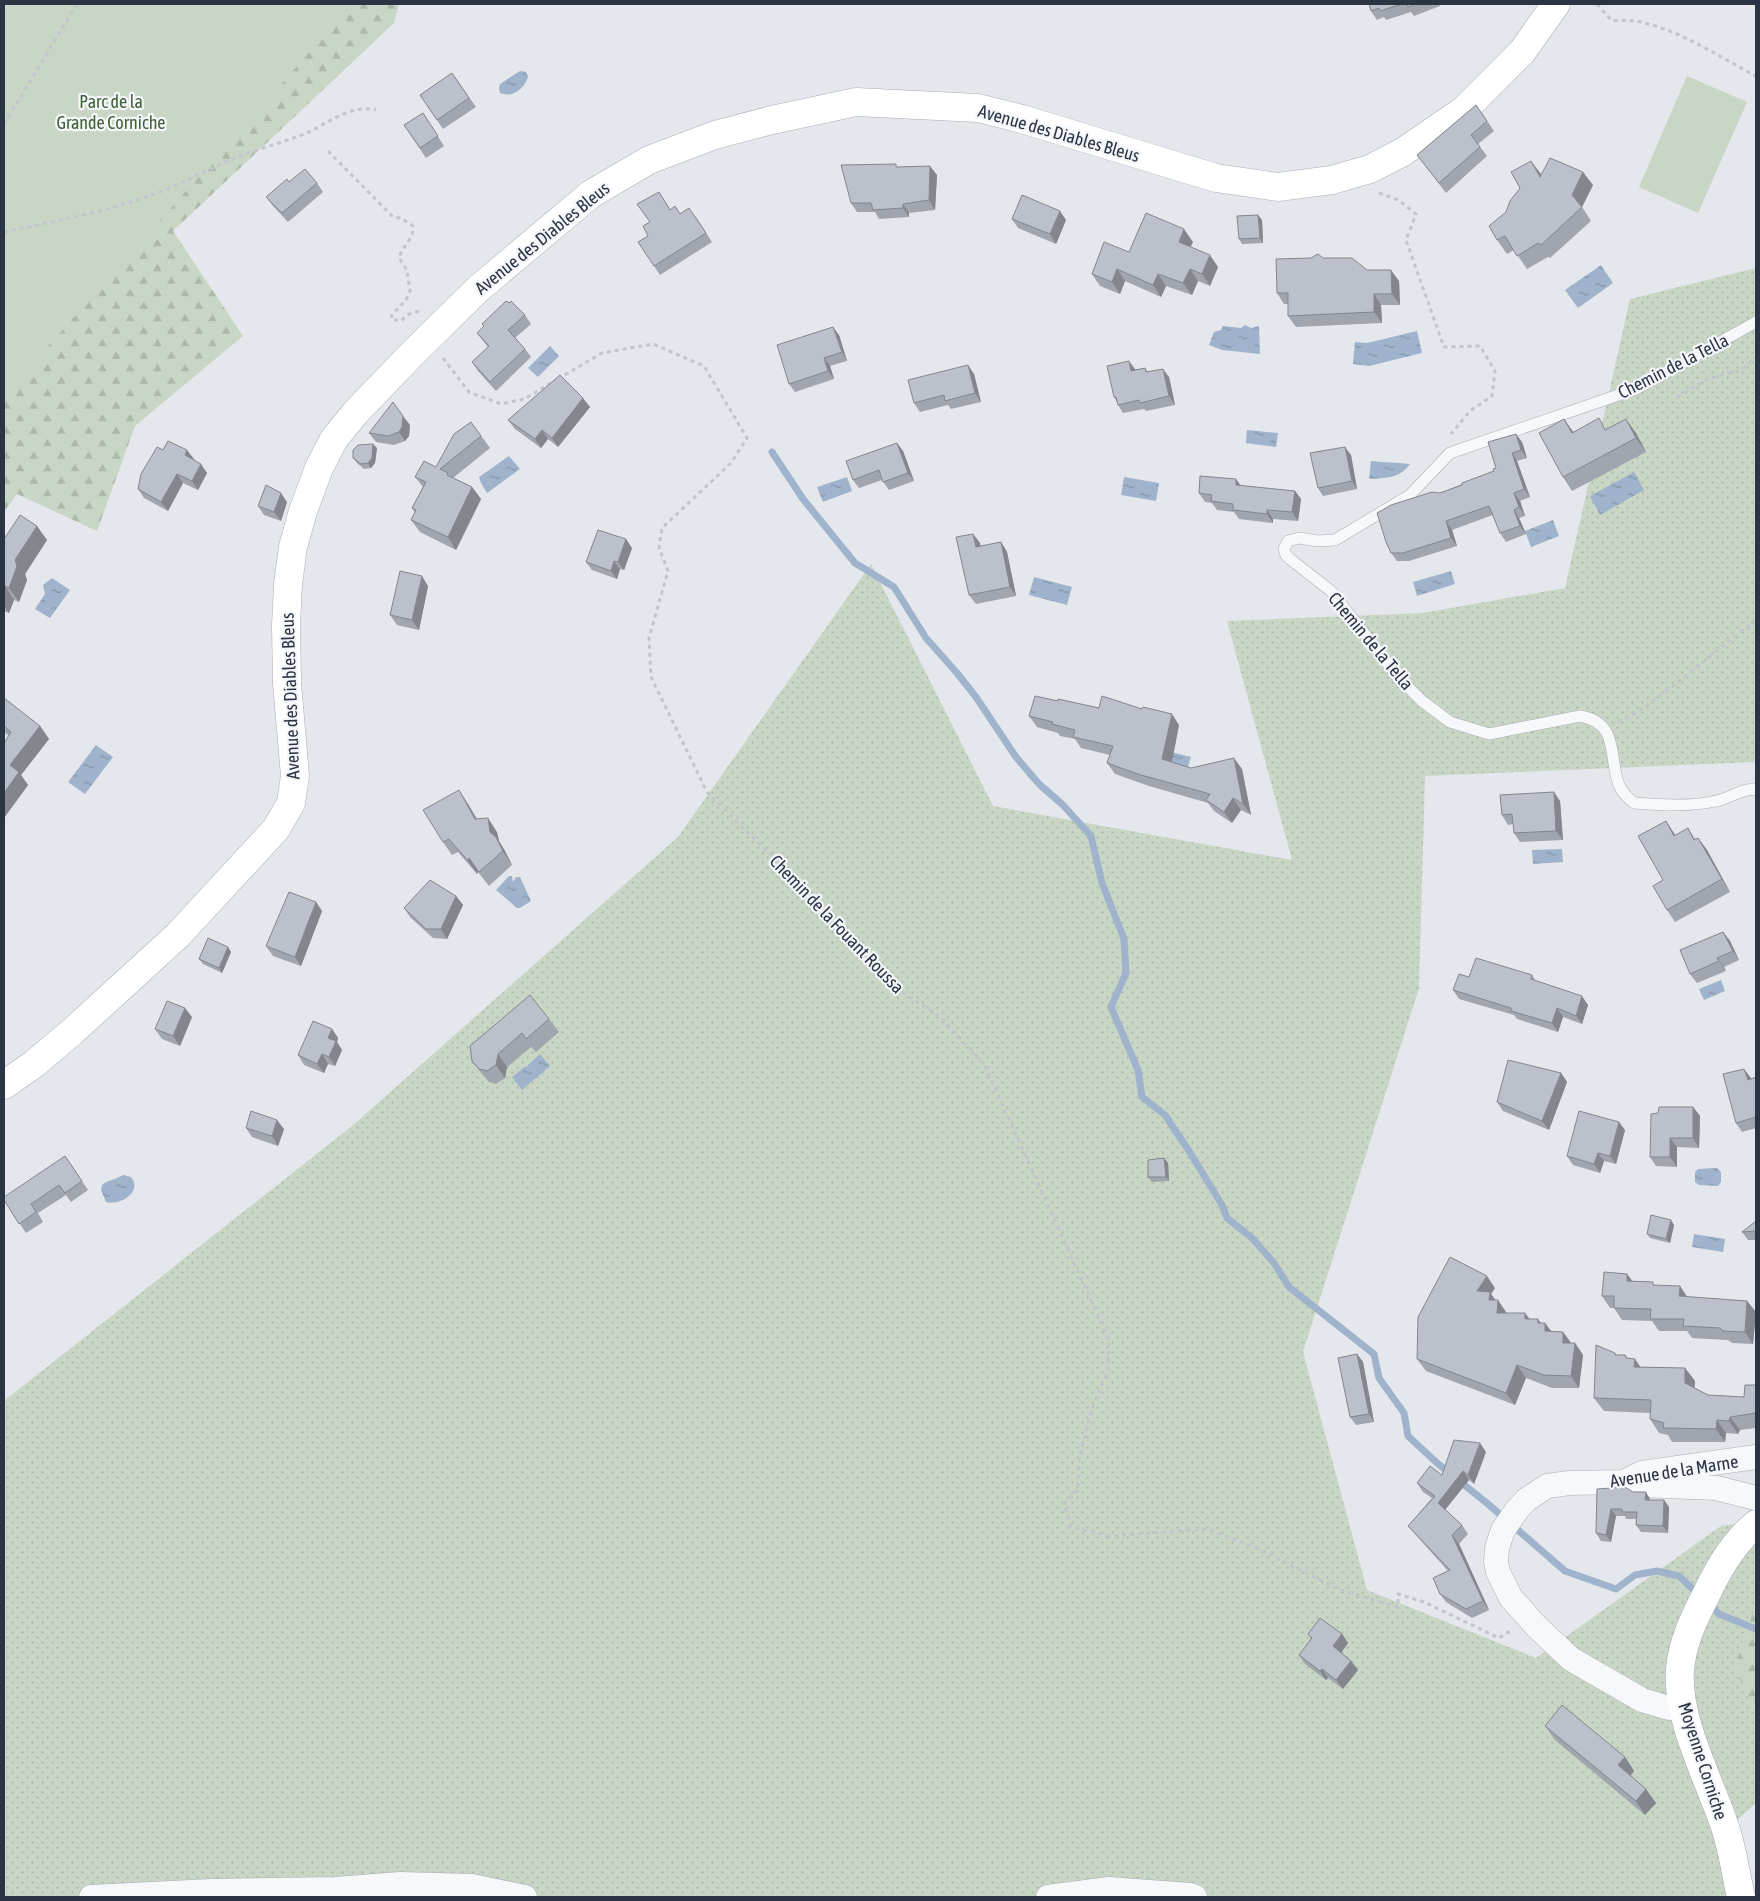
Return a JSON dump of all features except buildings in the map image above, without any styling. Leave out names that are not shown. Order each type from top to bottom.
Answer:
[{"type":"main road","name":"Avenue des Diables Bleus","points":[[4,1085],[34,1064],[178,935],[276,829],[291,803],[295,776],[287,683],[286,626],[288,584],[293,548],[318,468],[334,439],[356,412],[428,338],[478,289],[591,194],[649,160],[724,132],[856,102],[978,108],[1022,119],[1216,178],[1278,187],[1332,180],[1370,169],[1402,152],[1464,110],[1522,52],[1556,4]]},
{"type":"main road","name":"Moyenne Corniche","points":[[1741,1897],[1726,1831],[1683,1708],[1680,1670],[1688,1636],[1712,1583],[1722,1564],[1754,1526]]},
{"type":"street","name":"Avenue de la Marne","points":[[1683,1708],[1669,1708],[1642,1700],[1571,1659],[1537,1627],[1511,1598],[1498,1572],[1496,1562],[1497,1548],[1503,1530],[1517,1510],[1526,1500],[1547,1486],[1569,1483],[1624,1482],[1642,1473],[1756,1457]]},
{"type":"street","points":[[1624,1482],[1643,1486],[1716,1488],[1756,1498]]},
{"type":"street","points":[[91,1897],[211,1891],[336,1890],[400,1884],[472,1886],[525,1897]]},
{"type":"street","points":[[1048,1897],[1109,1890],[1190,1895],[1195,1897]]},
{"type":"lane","name":"Chemin de la Tella","points":[[1605,731],[1599,722],[1580,716],[1489,734],[1450,722],[1422,700],[1398,677],[1331,591],[1286,555],[1284,549],[1288,541],[1299,538],[1318,541],[1335,540],[1375,517],[1410,494],[1450,453],[1636,389],[1756,322]]},
{"type":"lane","points":[[1605,731],[1610,741],[1619,786],[1624,795],[1634,803],[1699,805],[1725,799],[1749,790],[1756,790]]},
{"type":"path","points":[[4,124],[77,4]]},
{"type":"path","points":[[1597,4],[1611,20],[1634,21],[1663,29],[1698,45],[1756,76]]},
{"type":"path","points":[[4,232],[46,224],[116,206],[161,191],[236,158],[310,132],[352,110],[366,108],[376,110]]},
{"type":"path","points":[[328,151],[394,217],[401,218],[413,226],[412,236],[400,253],[399,258],[407,270],[410,291],[406,300],[392,315],[391,319],[398,321],[415,311],[421,313],[421,318],[417,323],[418,327],[428,338]]},
{"type":"path","points":[[1370,169],[1374,191],[1398,200],[1416,214],[1406,240],[1444,347],[1480,346],[1495,371],[1492,396],[1470,411],[1447,439],[1450,453]]},
{"type":"path","name":"Chemin de la Fouant Roussa","points":[[428,338],[469,392],[501,404],[524,399],[602,353],[653,344],[704,366],[747,438],[731,463],[662,528],[658,548],[668,571],[649,638],[651,677],[707,792],[803,887],[894,988],[941,1018],[984,1064],[1109,1340],[1108,1370],[1091,1411],[1079,1461],[1078,1490],[1064,1504],[1071,1527],[1110,1536],[1207,1529],[1254,1547],[1338,1589],[1398,1607],[1398,1594],[1424,1602],[1499,1638],[1511,1630],[1506,1623]]},
{"type":"path","points":[[1677,397],[1709,378],[1739,371],[1756,358]]},
{"type":"path","points":[[1605,731],[1637,712],[1671,688],[1756,619]]},
{"type":"green space","name":"Parc de la Grande Corniche","points":[[4,4],[399,4],[394,23],[173,231],[243,336],[135,426],[97,531],[17,494],[4,512]]},
{"type":"green space","name":"Parc de la Grande Corniche","points":[[4,4],[352,4],[4,396]]},
{"type":"green space","points":[[1687,76],[1747,102],[1698,213],[1639,187]]},
{"type":"green space","points":[[1756,268],[1756,758],[1754,762],[1425,776],[1419,988],[1303,1352],[1367,1590],[1536,1658],[1721,1526],[1756,1521],[1756,1603],[1734,1669],[1756,1711],[1756,1803],[1736,1821],[1734,1897],[4,1897],[4,1401],[352,1126],[678,837],[871,564],[993,806],[1292,860],[1227,621],[1423,613],[1565,588],[1630,299]]},
{"type":"green space","points":[[1756,1603],[1756,1711],[1734,1669]]},
{"type":"water","points":[[520,71],[526,72],[528,77],[521,89],[509,94],[500,93],[500,84]]},
{"type":"water","points":[[1601,265],[1613,283],[1578,308],[1565,290]]},
{"type":"water","points":[[1245,325],[1251,328],[1259,326],[1260,354],[1222,350],[1209,345],[1214,332],[1221,330],[1223,326],[1241,328]]},
{"type":"water","points":[[1417,331],[1422,353],[1369,366],[1353,364],[1355,342],[1367,343]]},
{"type":"water","points":[[550,346],[559,356],[538,377],[528,368]]},
{"type":"water","points":[[1247,430],[1278,433],[1276,447],[1246,443]]},
{"type":"water","points":[[509,456],[520,469],[487,493],[479,477]]},
{"type":"water","points":[[1371,461],[1410,464],[1397,475],[1387,478],[1369,479]]},
{"type":"water","points":[[1634,472],[1644,490],[1600,515],[1590,496]]},
{"type":"water","points":[[847,477],[852,491],[823,502],[817,487]]},
{"type":"water","points":[[1124,477],[1159,483],[1156,501],[1121,495]]},
{"type":"water","points":[[1553,520],[1559,536],[1531,547],[1525,531]]},
{"type":"water","points":[[1451,571],[1455,584],[1417,596],[1413,582]]},
{"type":"water","points":[[1034,577],[1072,587],[1067,605],[1029,595]]},
{"type":"water","points":[[52,578],[70,590],[50,618],[35,609],[45,594],[43,585]]},
{"type":"water","points":[[96,745],[113,757],[85,794],[68,782]]},
{"type":"water","points":[[1155,748],[1191,757],[1186,773],[1152,763]]},
{"type":"water","points":[[1562,849],[1563,862],[1533,864],[1532,850]]},
{"type":"water","points":[[509,876],[512,876],[513,882],[516,877],[520,877],[531,901],[520,908],[517,908],[496,890]]},
{"type":"water","points":[[1721,980],[1725,991],[1704,1000],[1699,989]]},
{"type":"water","points":[[540,1054],[550,1066],[522,1090],[512,1077]]},
{"type":"water","points":[[1717,1168],[1721,1172],[1721,1182],[1718,1186],[1699,1185],[1695,1182],[1695,1172],[1698,1169]]},
{"type":"water","points":[[123,1175],[131,1177],[134,1183],[132,1193],[118,1202],[106,1202],[101,1190],[102,1185]]},
{"type":"water","points":[[1694,1234],[1725,1239],[1723,1252],[1692,1247]]},
{"type":"waterway","points":[[772,452],[803,499],[855,563],[894,587],[926,638],[976,697],[1016,757],[1039,784],[1063,805],[1091,836],[1102,883],[1124,939],[1126,973],[1111,1007],[1138,1070],[1142,1097],[1165,1115],[1222,1205],[1227,1218],[1252,1238],[1274,1263],[1289,1287],[1374,1354],[1379,1378],[1404,1413],[1408,1436],[1437,1463],[1488,1504],[1565,1571],[1616,1589],[1635,1575],[1657,1571],[1679,1576],[1700,1596]]},
{"type":"waterway","points":[[1708,1603],[1719,1614],[1756,1629]]}]
